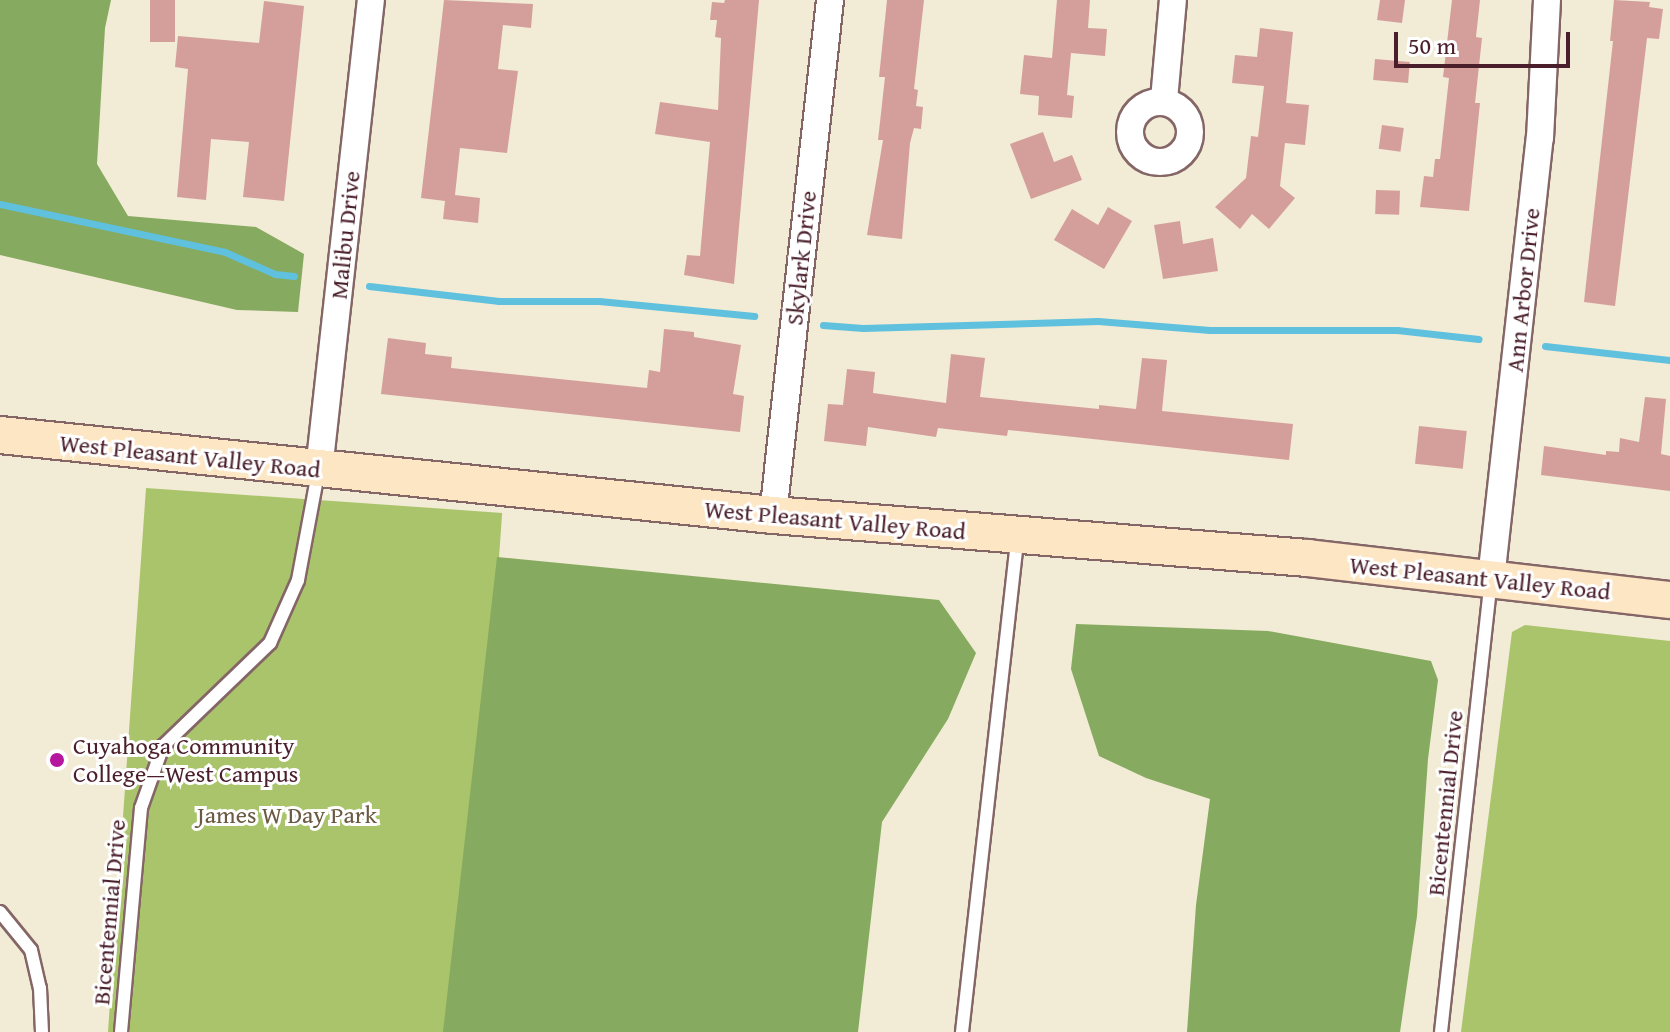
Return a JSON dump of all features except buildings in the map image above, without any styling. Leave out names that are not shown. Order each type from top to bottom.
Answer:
[{"type":"main road","name":"West Pleasant Valley Road","points":[[0,435],[773,515],[1307,558],[1670,600]]},
{"type":"street","name":"Malibu Drive","points":[[319,470],[371,0]]},
{"type":"street","name":"Skylark Drive","points":[[773,515],[830,0]]},
{"type":"street","points":[[1164,100],[1173,0]]},
{"type":"street","name":"Ann Arbor Drive","points":[[1491,579],[1540,138],[1547,0]]},
{"type":"lane","name":"Bicentennial Drive","points":[[121,1032],[141,808],[163,746],[270,643],[298,580],[319,470]]},
{"type":"lane","points":[[962,1032],[1017,536]]},
{"type":"lane","name":"Bicentennial Drive","points":[[1441,1032],[1491,579]]},
{"type":"lane","points":[[0,912],[31,950],[40,988],[42,1032]]},
{"type":"green space","points":[[0,0],[111,0],[105,28],[97,164],[128,216],[256,227],[304,254],[298,312],[237,310],[0,255]]},
{"type":"green space","name":"James W Day Park","points":[[146,488],[502,513],[466,1032],[108,1032]]},
{"type":"green space","points":[[497,557],[939,600],[976,653],[948,719],[882,822],[858,1032],[443,1032]]},
{"type":"green space","points":[[1076,624],[1268,631],[1431,661],[1438,680],[1428,759],[1417,916],[1400,1032],[1187,1032],[1196,905],[1210,799],[1146,778],[1099,756],[1071,669]]},
{"type":"green space","points":[[1525,625],[1670,641],[1670,1032],[1461,1032],[1512,632]]},
{"type":"waterway","points":[[0,204],[225,252],[275,274],[294,276]]},
{"type":"waterway","points":[[369,286],[499,301],[599,301],[754,316]]},
{"type":"waterway","points":[[823,325],[863,328],[1098,321],[1210,330],[1397,330],[1479,339]]},
{"type":"waterway","points":[[1545,346],[1670,360]]},
{"type":"place","name":"Cuyahoga Community College—West Campus","points":[[57,760]]}]
